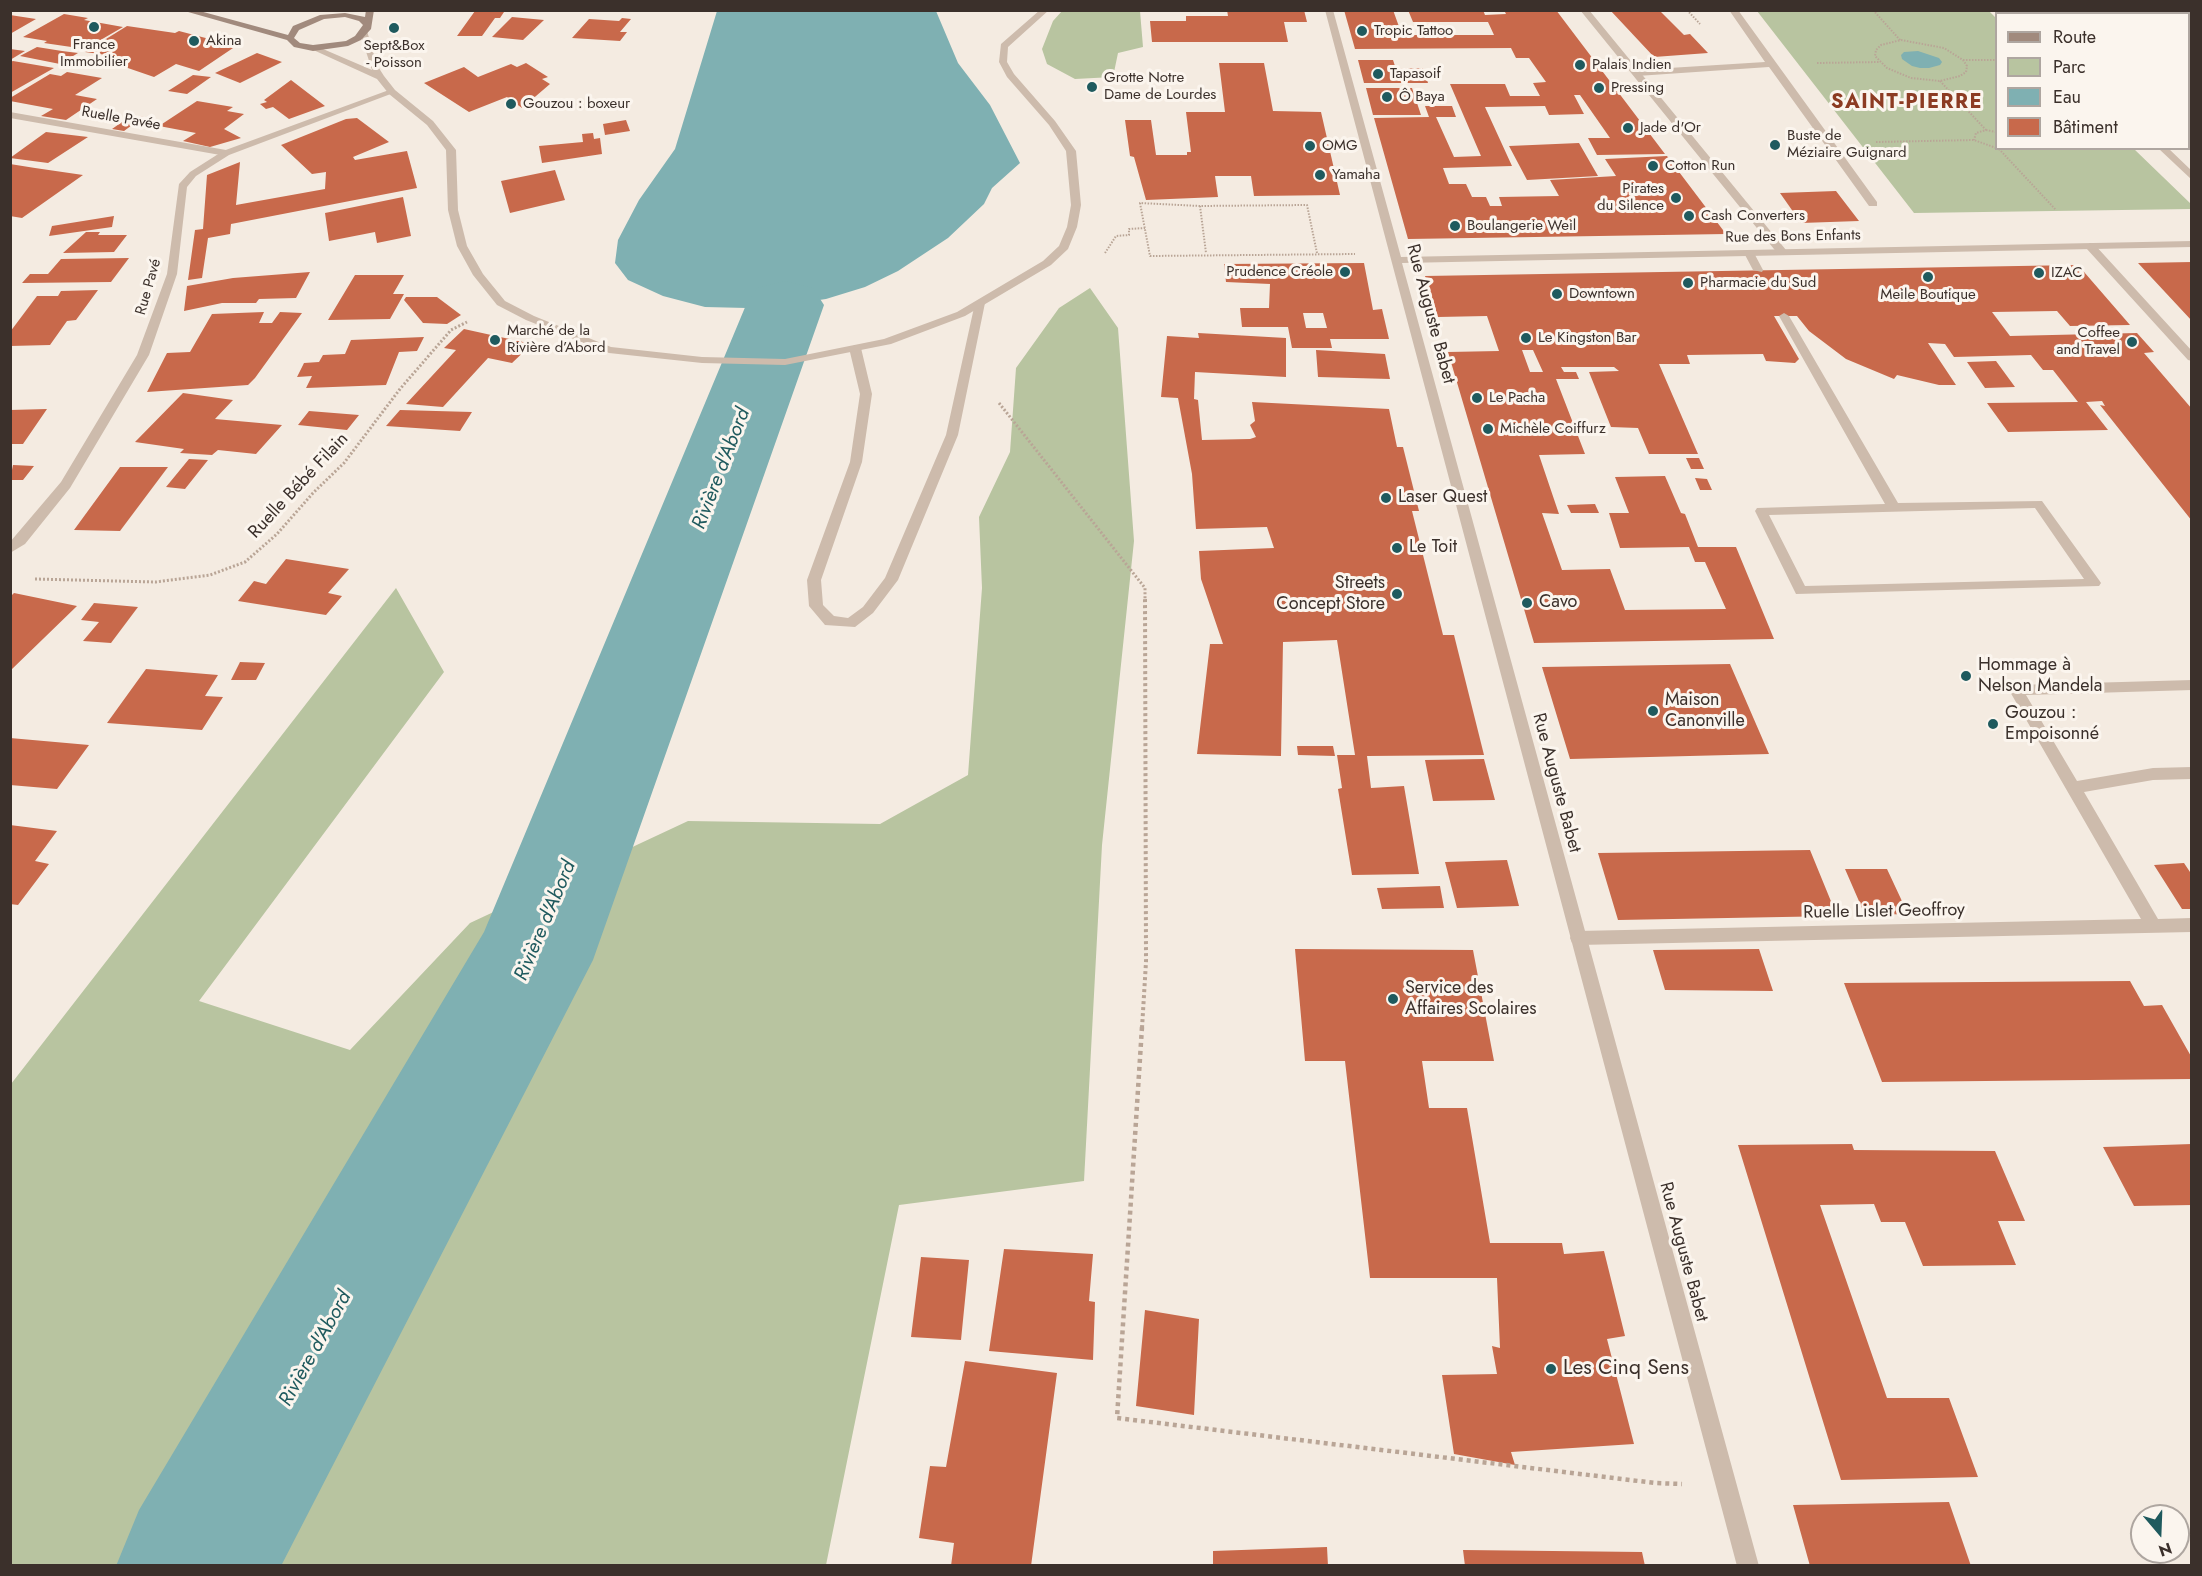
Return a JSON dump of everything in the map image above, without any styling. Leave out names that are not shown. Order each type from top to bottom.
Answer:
[{"type":"main road","points":[[184,10],[290,38],[297,45],[313,48],[348,43],[364,33],[367,29],[366,23],[370,10]]},
{"type":"main road","points":[[334,16],[344,10]]},
{"type":"main road","points":[[245,25],[278,24],[334,16],[355,17],[366,23]]},
{"type":"main road","points":[[290,38],[296,28],[312,20]]},
{"type":"street","points":[[364,33],[373,65],[380,77],[392,92],[430,123],[450,150],[453,210],[462,246],[478,275],[501,303],[539,322],[609,350],[702,360],[785,362],[887,342],[961,314],[1047,263],[1064,247],[1072,226],[1076,205],[1071,151],[1052,123],[1010,75],[1003,62],[1004,46],[1045,10]]},
{"type":"street","name":"Rue Auguste Babet","points":[[1329,10],[1748,1566]]},
{"type":"street","points":[[1584,10],[1782,252]]},
{"type":"street","points":[[1733,10],[1873,204]]},
{"type":"street","points":[[313,48],[380,77]]},
{"type":"street","points":[[1637,73],[1771,64]]},
{"type":"street","name":"Rue Pavé","points":[[10,549],[20,541],[66,485],[143,355],[172,274],[182,186],[193,174],[226,153],[392,92]]},
{"type":"street","name":"Ruelle Pavée","points":[[10,115],[226,153]]},
{"type":"street","points":[[2164,150],[2192,177]]},
{"type":"street","name":"Rue des Bons Enfants","points":[[1396,260],[2192,244]]},
{"type":"street","points":[[2090,246],[2192,358]]},
{"type":"street","points":[[1749,253],[1758,270]]},
{"type":"street","points":[[855,348],[866,394],[856,462],[814,580],[816,606],[830,621],[850,623],[868,610],[891,580],[952,435],[980,303]]},
{"type":"street","points":[[1784,316],[1894,508]]},
{"type":"street","points":[[2038,504],[2094,583],[1801,591],[1761,511],[1894,508],[2038,504]]},
{"type":"street","points":[[2154,926],[2016,690],[2192,685]]},
{"type":"street","points":[[2073,788],[2153,774],[2192,773]]},
{"type":"street","name":"Ruelle Lislet Geoffroy","points":[[1578,938],[2192,925]]},
{"type":"path","points":[[1873,10],[1901,40]]},
{"type":"path","points":[[1901,40],[1930,44],[1950,51],[1963,60],[1967,66],[1966,72],[1960,76],[1940,81],[1911,78],[1887,68],[1875,56],[1876,50],[1881,45],[1901,40]]},
{"type":"path","points":[[1963,60],[1995,60]]},
{"type":"path","points":[[1771,64],[1879,62]]},
{"type":"path","points":[[1940,81],[1986,130]]},
{"type":"path","points":[[1974,140],[1976,134],[1986,130],[1995,132]]},
{"type":"path","points":[[1827,143],[1974,140],[1995,148]]},
{"type":"path","points":[[2002,150],[2058,212]]},
{"type":"path","points":[[1317,253],[1307,205],[1200,206],[1140,203],[1150,256],[1375,254],[1382,287],[1403,287]]},
{"type":"path","points":[[1200,206],[1206,254]]},
{"type":"path","name":"Ruelle Bébé Filain","points":[[33,579],[156,582],[210,575],[245,562],[278,534],[313,493],[344,463],[400,389],[451,330],[501,303]]},
{"type":"path","points":[[993,395],[1144,588],[1146,962],[1117,1418],[1654,1483]]},
{"type":"green space","points":[[1062,11],[1140,11],[1143,47],[1118,53],[1113,77],[1075,79],[1047,64],[1042,49],[1053,21]]},
{"type":"green space","points":[[1757,11],[1989,11],[1995,17],[1995,150],[2135,150],[2191,204],[2191,209],[1914,213]]},
{"type":"green space","points":[[1090,288],[1118,328],[1134,541],[1102,845],[1084,1181],[899,1205],[826,1565],[11,1565],[11,1084],[396,588],[444,672],[199,1001],[350,1050],[470,923],[688,821],[880,824],[968,775],[982,588],[979,517],[1010,452],[1016,368],[1059,308]]},
{"type":"water","points":[[717,11],[936,11],[958,63],[990,105],[1020,163],[992,188],[984,204],[948,238],[898,271],[865,287],[826,299],[747,308],[705,307],[663,296],[628,280],[615,263],[618,240],[639,200],[675,149]]},
{"type":"water","points":[[1918,51],[1939,58],[1942,62],[1940,65],[1929,68],[1920,68],[1902,59],[1901,55],[1904,52]]},
{"type":"building","points":[[1227,10],[1304,10],[1307,22],[1284,22],[1288,42],[1152,42],[1150,21],[1186,21],[1186,16],[1228,16]]},
{"type":"building","points":[[1344,10],[1393,10],[1402,35],[1425,35],[1422,27],[1444,26],[1448,35],[1494,35],[1488,22],[1413,22],[1408,10],[1483,10],[1485,15],[1506,14],[1504,10],[1556,10],[1665,154],[1597,155],[1588,138],[1610,138],[1580,95],[1574,95],[1584,114],[1549,115],[1545,106],[1485,107],[1512,166],[1443,168],[1449,184],[1466,184],[1472,197],[1486,197],[1490,206],[1502,206],[1499,197],[1559,196],[1550,180],[1616,176],[1605,159],[1667,156],[1726,234],[1408,239],[1374,118],[1429,117],[1425,106],[1452,106],[1456,117],[1436,117],[1454,157],[1481,156],[1450,84],[1505,84],[1510,96],[1540,96],[1533,83],[1546,82],[1529,58],[1516,58],[1511,48],[1355,49]]},
{"type":"building","points":[[1610,10],[1659,10],[1684,35],[1690,34],[1708,53],[1654,57]]},
{"type":"building","points":[[2157,10],[2192,10],[2192,46],[2190,46],[2190,12],[2158,12]]},
{"type":"building","points":[[475,11],[504,12],[500,18],[495,18],[482,36],[457,36]]},
{"type":"building","points":[[64,14],[123,27],[85,49],[44,43],[47,41],[23,37]]},
{"type":"building","points":[[10,15],[36,19],[10,34]]},
{"type":"building","points":[[512,17],[544,20],[523,40],[492,37]]},
{"type":"building","points":[[622,18],[631,19],[620,32],[627,32],[620,41],[572,38],[589,19],[619,21]]},
{"type":"building","points":[[127,26],[175,33],[179,31],[236,46],[199,71],[176,64],[154,77],[109,64],[121,57],[85,52]]},
{"type":"building","points":[[37,47],[78,53],[60,64],[20,56]]},
{"type":"building","points":[[10,49],[25,51],[10,60]]},
{"type":"building","points":[[257,53],[282,62],[240,83],[215,73]]},
{"type":"building","points":[[2190,56],[2192,57],[2192,87],[2190,86]]},
{"type":"building","points":[[1358,60],[1393,60],[1396,69],[1423,68],[1428,83],[1364,83]]},
{"type":"building","points":[[10,62],[54,68],[10,93]]},
{"type":"building","points":[[526,63],[548,77],[542,79],[550,84],[522,108],[507,97],[469,112],[424,83],[464,67],[478,77],[511,64],[517,67]]},
{"type":"building","points":[[1219,63],[1264,63],[1273,111],[1321,112],[1340,195],[1254,196],[1251,176],[1215,176],[1218,197],[1146,200],[1134,157],[1130,156],[1125,120],[1151,120],[1156,155],[1187,155],[1187,152],[1191,152],[1186,112],[1225,112]]},
{"type":"building","points":[[67,72],[102,78],[75,95],[97,99],[66,120],[41,116],[53,109],[10,101],[10,98],[50,74],[61,76]]},
{"type":"building","points":[[193,75],[211,77],[187,94],[168,91]]},
{"type":"building","points":[[291,80],[325,106],[289,119],[273,107],[266,109],[260,104],[267,102],[264,100]]},
{"type":"building","points":[[1366,88],[1412,88],[1421,115],[1373,115]]},
{"type":"building","points":[[197,101],[233,107],[227,111],[244,114],[224,129],[241,138],[210,147],[183,141],[196,133],[159,126]]},
{"type":"building","points":[[132,115],[143,117],[124,131],[112,129]]},
{"type":"building","points":[[357,118],[389,142],[353,157],[355,160],[407,151],[417,188],[231,224],[230,234],[208,238],[202,278],[188,280],[195,230],[203,229],[207,175],[240,162],[236,205],[325,189],[326,172],[312,174],[281,145],[346,119]]},
{"type":"building","points":[[626,120],[630,131],[605,135],[603,124]]},
{"type":"building","points":[[46,132],[88,137],[48,163],[10,158]]},
{"type":"building","points":[[593,133],[594,139],[600,138],[602,154],[542,163],[539,146],[583,142],[582,134]]},
{"type":"building","points":[[1579,143],[1598,176],[1527,180],[1509,146]]},
{"type":"building","points":[[10,164],[83,175],[22,218],[10,216]]},
{"type":"building","points":[[555,170],[565,200],[510,213],[501,181]]},
{"type":"building","points":[[1836,191],[1859,221],[1801,223],[1780,193]]},
{"type":"building","points":[[403,197],[411,236],[377,243],[375,232],[329,241],[325,213]]},
{"type":"building","points":[[114,216],[112,227],[49,236],[52,226]]},
{"type":"building","points":[[86,232],[100,232],[98,235],[127,235],[114,252],[63,253]]},
{"type":"building","points":[[129,258],[111,282],[22,283],[30,274],[48,274],[61,259]]},
{"type":"building","points":[[2192,262],[2192,321],[2138,263]]},
{"type":"building","points":[[1364,263],[1373,310],[1382,309],[1389,339],[1330,339],[1332,348],[1292,348],[1288,327],[1242,327],[1240,308],[1269,308],[1270,284],[1226,282],[1224,264]],"holes":[[[1303,313],[1323,313],[1327,328],[1306,328]]]},
{"type":"building","points":[[2078,265],[2130,325],[2070,326],[2057,311],[1992,312],[2010,336],[2137,333],[2154,352],[2144,353],[2192,409],[2192,521],[2100,405],[2105,406],[2102,401],[2086,402],[2108,430],[2008,432],[1987,403],[2078,402],[2053,370],[2043,370],[2031,355],[1954,357],[1945,344],[1928,343],[1956,385],[1939,385],[1897,375],[1894,379],[1846,359],[1809,331],[1797,316],[1774,316],[1799,359],[1795,363],[1766,361],[1763,354],[1687,355],[1690,364],[1659,364],[1698,454],[1649,454],[1638,428],[1611,427],[1589,372],[1619,371],[1614,367],[1561,367],[1564,372],[1576,372],[1579,379],[1556,379],[1585,454],[1539,455],[1559,514],[1542,513],[1562,570],[1610,569],[1625,610],[1726,609],[1705,562],[1695,562],[1689,547],[1620,548],[1609,513],[1629,513],[1615,477],[1665,476],[1681,513],[1685,514],[1698,547],[1736,547],[1774,639],[1534,643],[1448,352],[1499,351],[1487,316],[1438,317],[1425,276]],"holes":[[[1522,350],[1533,350],[1543,372],[1530,372]]]},
{"type":"building","points":[[310,272],[296,298],[259,299],[256,303],[222,303],[184,311],[187,286],[233,278]]},
{"type":"building","points":[[355,275],[404,275],[393,294],[404,294],[390,319],[328,320]]},
{"type":"building","points":[[98,290],[76,320],[67,321],[50,345],[10,346],[10,332],[37,296],[58,296],[61,291]]},
{"type":"building","points":[[406,297],[437,297],[461,315],[447,324],[423,323],[404,300]]},
{"type":"building","points":[[264,312],[259,323],[272,323],[280,312],[302,313],[248,385],[147,392],[167,353],[190,352],[212,314]]},
{"type":"building","points":[[464,329],[532,344],[512,363],[488,358],[443,407],[406,404],[456,350],[444,348]]},
{"type":"building","points":[[1198,333],[1286,338],[1286,377],[1195,372],[1194,399],[1198,400],[1202,440],[1256,437],[1250,425],[1255,421],[1252,402],[1389,409],[1397,447],[1403,447],[1419,511],[1412,511],[1443,635],[1454,635],[1484,755],[1367,756],[1371,788],[1404,786],[1419,874],[1352,875],[1338,789],[1342,788],[1337,755],[1355,755],[1337,640],[1283,642],[1281,756],[1197,754],[1210,644],[1223,644],[1201,579],[1199,551],[1274,548],[1267,527],[1196,529],[1192,474],[1178,398],[1161,397],[1167,336],[1199,338]]},
{"type":"building","points":[[424,337],[417,351],[399,352],[386,385],[306,388],[312,376],[297,377],[304,363],[319,362],[323,355],[345,354],[351,340]]},
{"type":"building","points":[[1316,350],[1385,354],[1390,379],[1318,377]]},
{"type":"building","points":[[1996,361],[2015,387],[1985,388],[1967,362]]},
{"type":"building","points":[[183,393],[233,400],[215,419],[282,425],[256,454],[218,450],[212,455],[180,453],[184,449],[135,442]]},
{"type":"building","points":[[47,409],[23,444],[10,444],[10,410]]},
{"type":"building","points":[[400,410],[472,412],[460,431],[386,426]]},
{"type":"building","points":[[309,411],[359,415],[347,430],[298,425]]},
{"type":"building","points":[[1686,458],[1699,458],[1704,469],[1691,469]]},
{"type":"building","points":[[189,459],[208,460],[185,489],[166,487]]},
{"type":"building","points":[[13,465],[34,466],[23,480],[10,480]]},
{"type":"building","points":[[120,467],[168,467],[120,531],[74,530]]},
{"type":"building","points":[[1695,478],[1707,479],[1712,490],[1700,490]]},
{"type":"building","points":[[1595,504],[1599,513],[1571,513],[1567,505]]},
{"type":"building","points":[[286,559],[349,569],[328,593],[342,596],[326,615],[238,601],[254,581],[266,584]]},
{"type":"building","points":[[14,593],[77,606],[10,671],[10,597]]},
{"type":"building","points":[[94,603],[138,607],[111,643],[83,641],[99,622],[81,620]]},
{"type":"building","points":[[240,662],[265,663],[256,680],[231,680]]},
{"type":"building","name":"Maison Canonville","points":[[1730,664],[1769,754],[1570,759],[1542,667]]},
{"type":"building","points":[[146,669],[218,675],[205,696],[223,697],[202,730],[107,723]]},
{"type":"building","points":[[10,738],[89,745],[57,789],[10,785]]},
{"type":"building","points":[[1297,746],[1333,746],[1335,756],[1298,755]]},
{"type":"building","points":[[1484,759],[1495,800],[1433,801],[1425,760]]},
{"type":"building","points":[[10,825],[57,831],[35,861],[49,864],[18,905],[10,904]]},
{"type":"building","points":[[1810,850],[1837,916],[1618,920],[1598,853]]},
{"type":"building","points":[[1507,860],[1519,906],[1457,908],[1445,862]]},
{"type":"building","points":[[2184,863],[2192,875],[2192,909],[2182,909],[2154,865]]},
{"type":"building","points":[[1845,869],[1887,869],[1908,914],[1865,915]]},
{"type":"building","points":[[1440,886],[1444,908],[1382,909],[1377,888]]},
{"type":"building","points":[[1295,949],[1473,950],[1494,1061],[1422,1061],[1429,1108],[1467,1108],[1490,1243],[1562,1243],[1564,1254],[1604,1251],[1625,1336],[1607,1339],[1634,1444],[1511,1452],[1515,1465],[1454,1454],[1442,1375],[1497,1374],[1492,1346],[1500,1348],[1497,1278],[1370,1278],[1345,1061],[1305,1061]]},
{"type":"building","points":[[1759,949],[1773,991],[1665,990],[1653,950]]},
{"type":"building","points":[[2130,981],[2144,1006],[2162,1005],[2192,1058],[2192,1079],[1882,1082],[1844,983]]},
{"type":"building","points":[[1852,1144],[1854,1150],[1995,1151],[2025,1221],[1998,1221],[2016,1265],[1923,1266],[1905,1222],[1881,1222],[1874,1204],[1820,1205],[1887,1398],[1949,1398],[1978,1477],[1841,1480],[1738,1145]]},
{"type":"building","points":[[2192,1144],[2192,1205],[2134,1206],[2103,1147]]},
{"type":"building","points":[[1004,1249],[1093,1254],[1089,1301],[1095,1302],[1093,1360],[989,1351]]},
{"type":"building","points":[[921,1257],[969,1260],[961,1340],[911,1337]]},
{"type":"building","points":[[1145,1310],[1199,1319],[1194,1415],[1136,1406]]},
{"type":"building","points":[[965,1361],[1057,1373],[1031,1566],[951,1566],[954,1543],[919,1538],[930,1466],[946,1467]]},
{"type":"building","points":[[1949,1502],[1971,1566],[1810,1566],[1793,1505]]},
{"type":"building","points":[[1327,1547],[1328,1566],[1213,1566],[1213,1551]]},
{"type":"building","points":[[1463,1550],[1642,1552],[1645,1566],[1465,1566]]},
{"type":"waterway","name":"Rivière d'Abord","points":[[195,1566],[533,960],[785,305]]},
{"type":"place","name":"France Immobilier","points":[[94,27]]},
{"type":"place","name":"Sept&Box - Poisson","points":[[394,28]]},
{"type":"place","name":"Tropic Tattoo","points":[[1362,31]]},
{"type":"place","name":"Akina","points":[[194,41]]},
{"type":"place","name":"Palais Indien","points":[[1580,65]]},
{"type":"place","name":"Tapasoif","points":[[1378,74]]},
{"type":"place","name":"Grotte Notre Dame de Lourdes","points":[[1092,87]]},
{"type":"place","name":"Pressing","points":[[1599,88]]},
{"type":"place","name":"Ô Baya","points":[[1387,97]]},
{"type":"place","name":"Gouzou : boxeur","points":[[511,104]]},
{"type":"place","name":"Jade d'Or","points":[[1628,128]]},
{"type":"place","name":"Buste de Méziaire Guignard","points":[[1775,145]]},
{"type":"place","name":"OMG","points":[[1310,146]]},
{"type":"place","name":"Cotton Run","points":[[1653,166]]},
{"type":"place","name":"Yamaha","points":[[1320,175]]},
{"type":"place","name":"Pirates du Silence","points":[[1676,198]]},
{"type":"place","name":"Cash Converters","points":[[1689,216]]},
{"type":"place","name":"Boulangerie Weil","points":[[1455,226]]},
{"type":"place","name":"Prudence Créole","points":[[1345,272]]},
{"type":"place","name":"IZAC","points":[[2039,273]]},
{"type":"place","name":"Meile Boutique","points":[[1928,277]]},
{"type":"place","name":"Pharmacie du Sud","points":[[1688,283]]},
{"type":"place","name":"Downtown","points":[[1557,294]]},
{"type":"place","name":"Le Kingston Bar","points":[[1526,338]]},
{"type":"place","name":"Marché de la Rivière d’Abord","points":[[495,340]]},
{"type":"place","name":"Coffee and Travel","points":[[2132,342]]},
{"type":"place","name":"Le Pacha","points":[[1477,398]]},
{"type":"place","name":"Michèle Coiffurz","points":[[1488,429]]},
{"type":"place","name":"Laser Quest","points":[[1386,498]]},
{"type":"place","name":"Le Toit","points":[[1397,548]]},
{"type":"place","name":"Streets Concept Store","points":[[1397,594]]},
{"type":"place","name":"Cavo","points":[[1527,603]]},
{"type":"place","name":"Hommage à Nelson Mandela","points":[[1966,676]]},
{"type":"place","name":"Maison Canonville","points":[[1653,711]]},
{"type":"place","name":"Gouzou : Empoisonné","points":[[1993,724]]},
{"type":"place","name":"Service des Affaires Scolaires","points":[[1393,999]]},
{"type":"place","name":"Les Cinq Sens","points":[[1551,1369]]},
{"type":"district","name":"SAINT-PIERRE","points":[[1907,103]]}]
